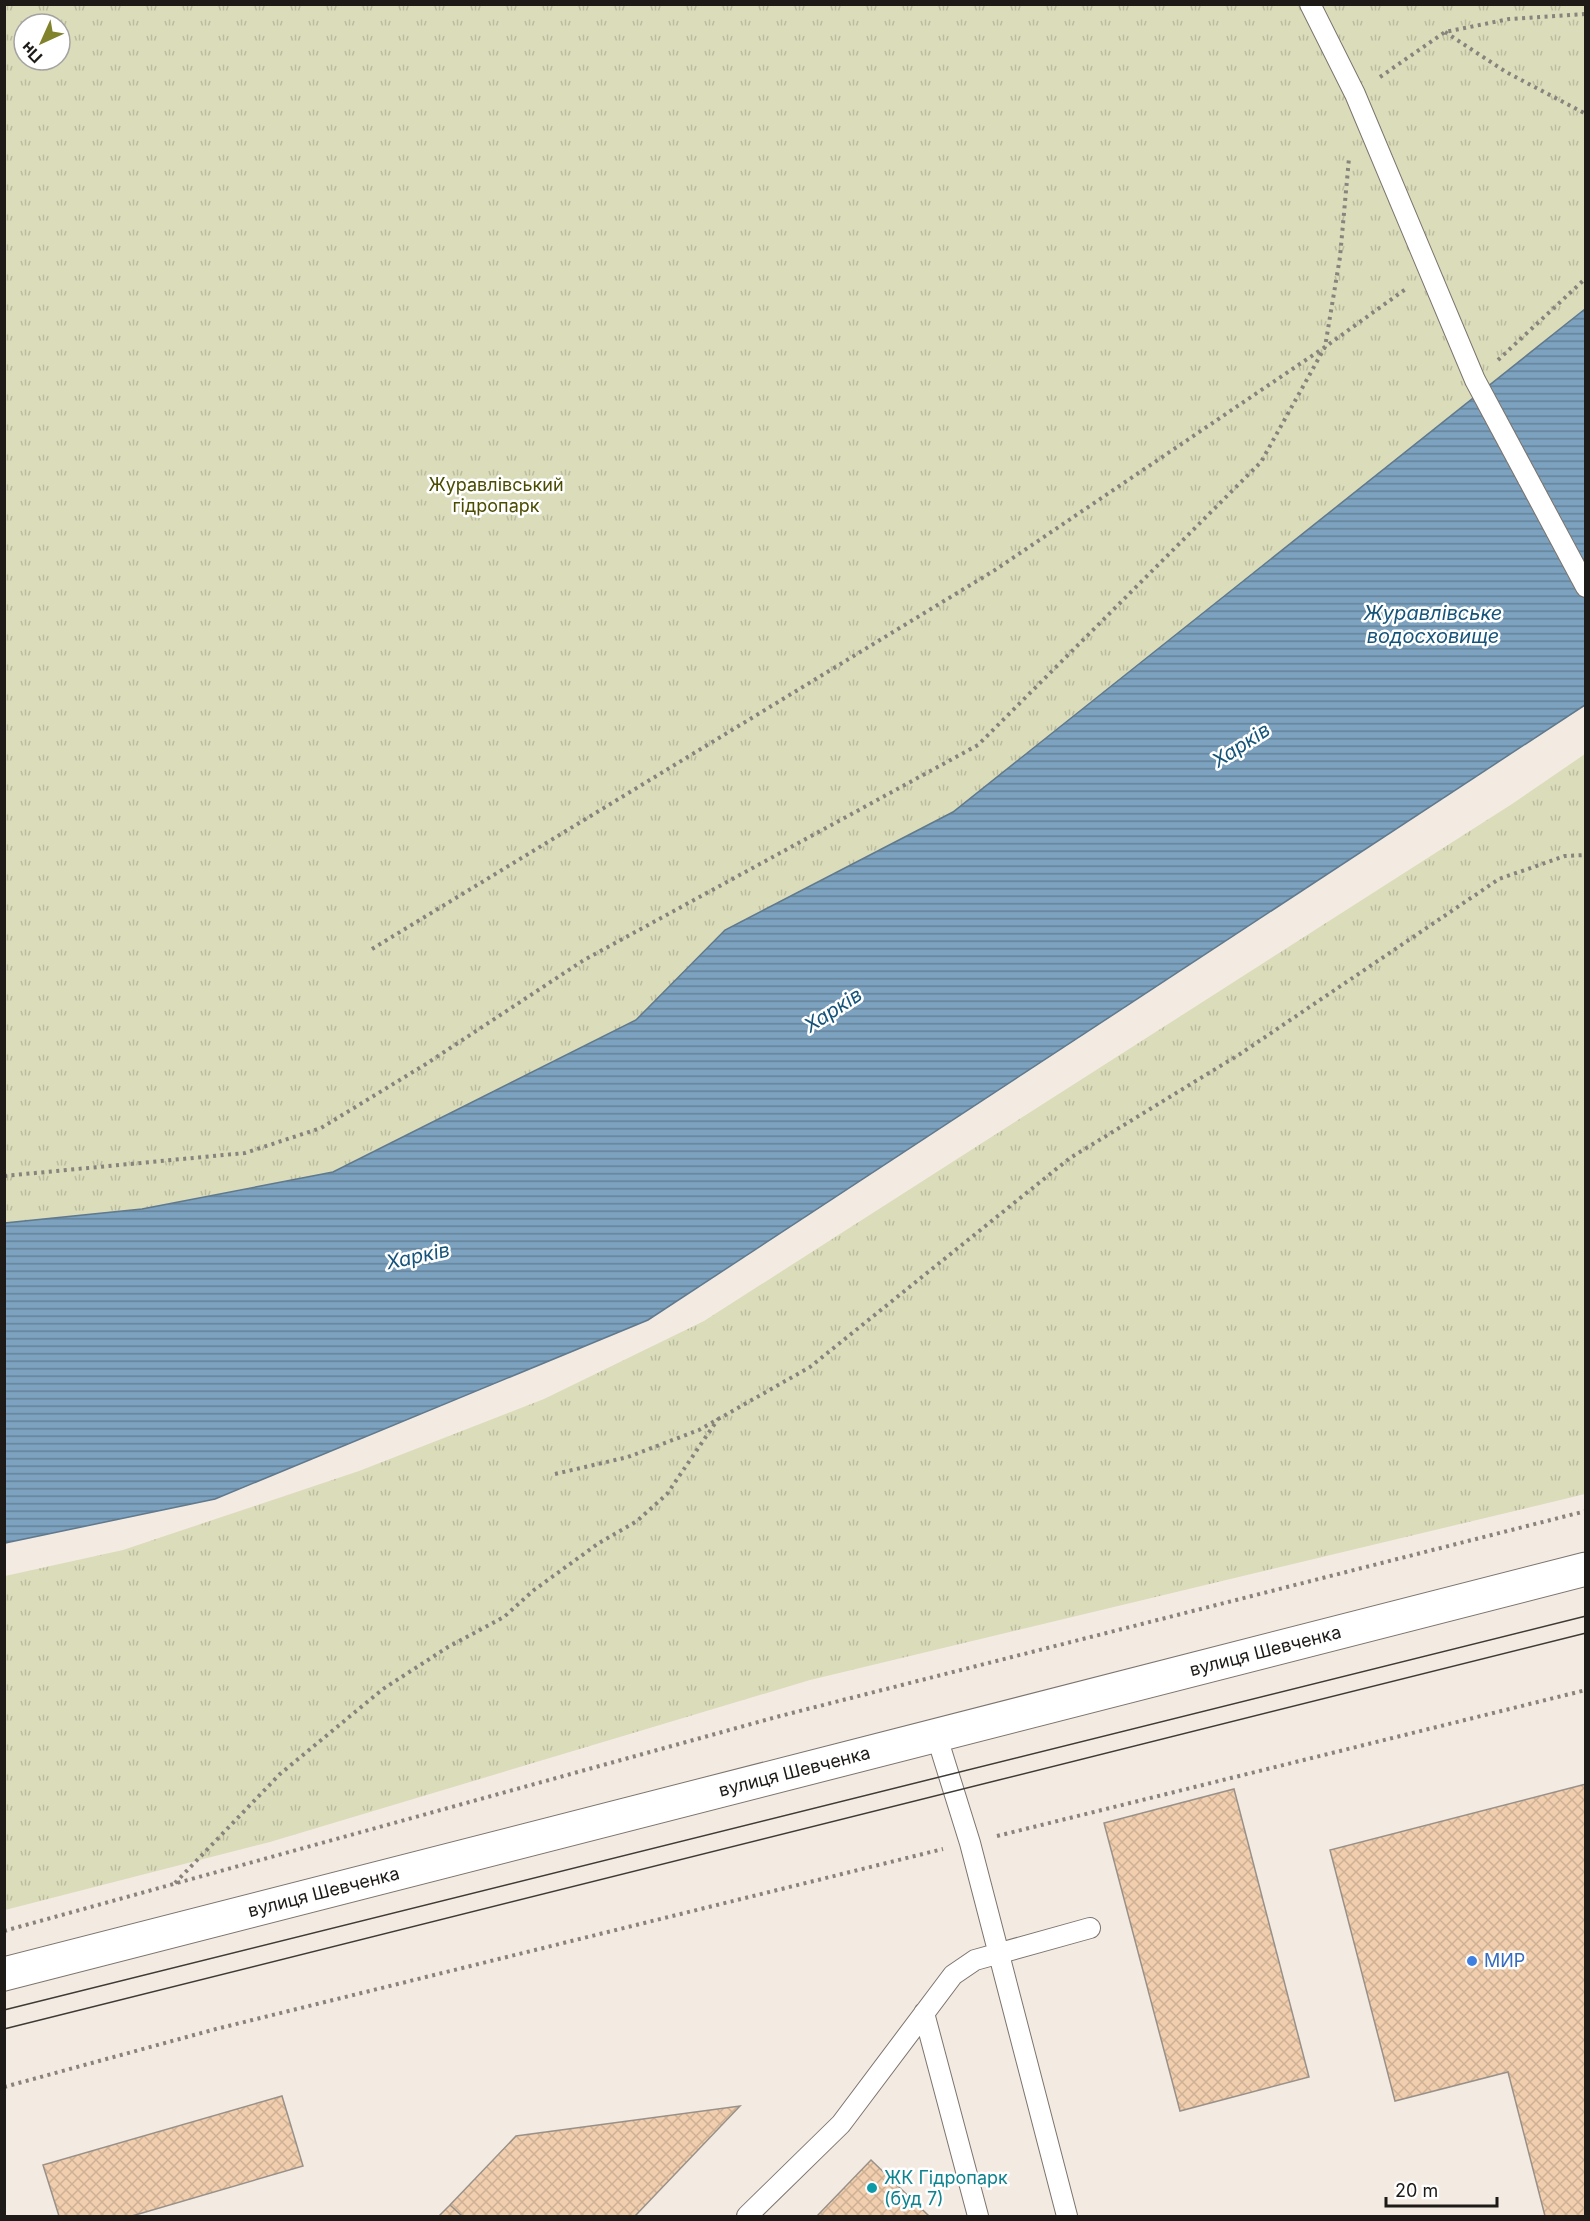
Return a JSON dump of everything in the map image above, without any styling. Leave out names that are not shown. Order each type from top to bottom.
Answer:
[{"type":"main road","name":"вулиця Шевченка","points":[[4,1974],[1586,1569]]},
{"type":"lane","points":[[1310,4],[1355,94],[1475,380],[1586,587]]},
{"type":"lane","points":[[936,1734],[970,1843],[1066,2217]]},
{"type":"lane","points":[[747,2217],[841,2124],[953,1975],[975,1960],[1090,1928]]},
{"type":"lane","points":[[924,2013],[978,2217]]},
{"type":"path","points":[[1355,94],[1445,32],[1509,19],[1586,15]]},
{"type":"path","points":[[1445,32],[1506,72],[1586,114]]},
{"type":"path","points":[[4,1176],[245,1153],[321,1128],[426,1064],[584,960],[978,745],[1261,462],[1325,347],[1340,257],[1350,152]]},
{"type":"path","points":[[372,949],[995,570],[1325,347],[1429,272]]},
{"type":"path","points":[[1475,380],[1586,278]]},
{"type":"path","points":[[555,1474],[628,1457],[699,1430],[810,1367],[1070,1158],[1240,1054],[1499,879],[1565,856],[1586,855]]},
{"type":"path","points":[[175,1884],[280,1774],[383,1689],[448,1647],[504,1617],[553,1576],[599,1543],[637,1521],[667,1494],[719,1418]]},
{"type":"path","points":[[4,1931],[780,1716],[1586,1511]]},
{"type":"path","points":[[4,2087],[239,2024],[1586,1690]]},
{"type":"green space","name":"Журавлівський гідропарк","points":[[5,5],[1585,5],[1585,309],[953,812],[725,930],[636,1020],[333,1172],[142,1209],[5,1223]]},
{"type":"green space","points":[[1585,754],[1585,1494],[810,1680],[270,1842],[5,1910],[5,1576],[123,1550],[359,1471],[544,1399],[704,1321],[1512,804]]},
{"type":"water","name":"Журавлівське водосховище","points":[[1585,309],[1585,705],[648,1320],[215,1499],[5,1543],[5,1223],[142,1209],[333,1172],[636,1020],[725,930],[953,812]]},
{"type":"building","name":"МИР","points":[[1586,1784],[1586,2216],[1545,2216],[1508,2072],[1395,2101],[1330,1850]]},
{"type":"building","points":[[1234,1789],[1309,2077],[1180,2111],[1104,1823]]},
{"type":"building","points":[[282,2096],[303,2166],[132,2216],[59,2216],[43,2165]]},
{"type":"building","points":[[740,2106],[635,2216],[462,2216],[450,2205],[516,2136]]},
{"type":"building","name":"ЖК Гідропарк (буд 7)","points":[[871,2160],[929,2216],[817,2216]]},
{"type":"building","points":[[450,2205],[462,2216],[439,2216]]},
{"type":"tram line","points":[[4,2010],[1586,1616]]},
{"type":"tram line","points":[[4,2029],[1586,1633]]},
{"type":"place","name":"МИР","points":[[1472,1961]]},
{"type":"place","name":"ЖК Гідропарк (буд 7)","points":[[872,2188]]},
{"type":"water label","name":"Харків","points":[[1241,745]]},
{"type":"water label","name":"Харків","points":[[833,1010]]},
{"type":"water label","name":"Харків","points":[[418,1256]]}]
